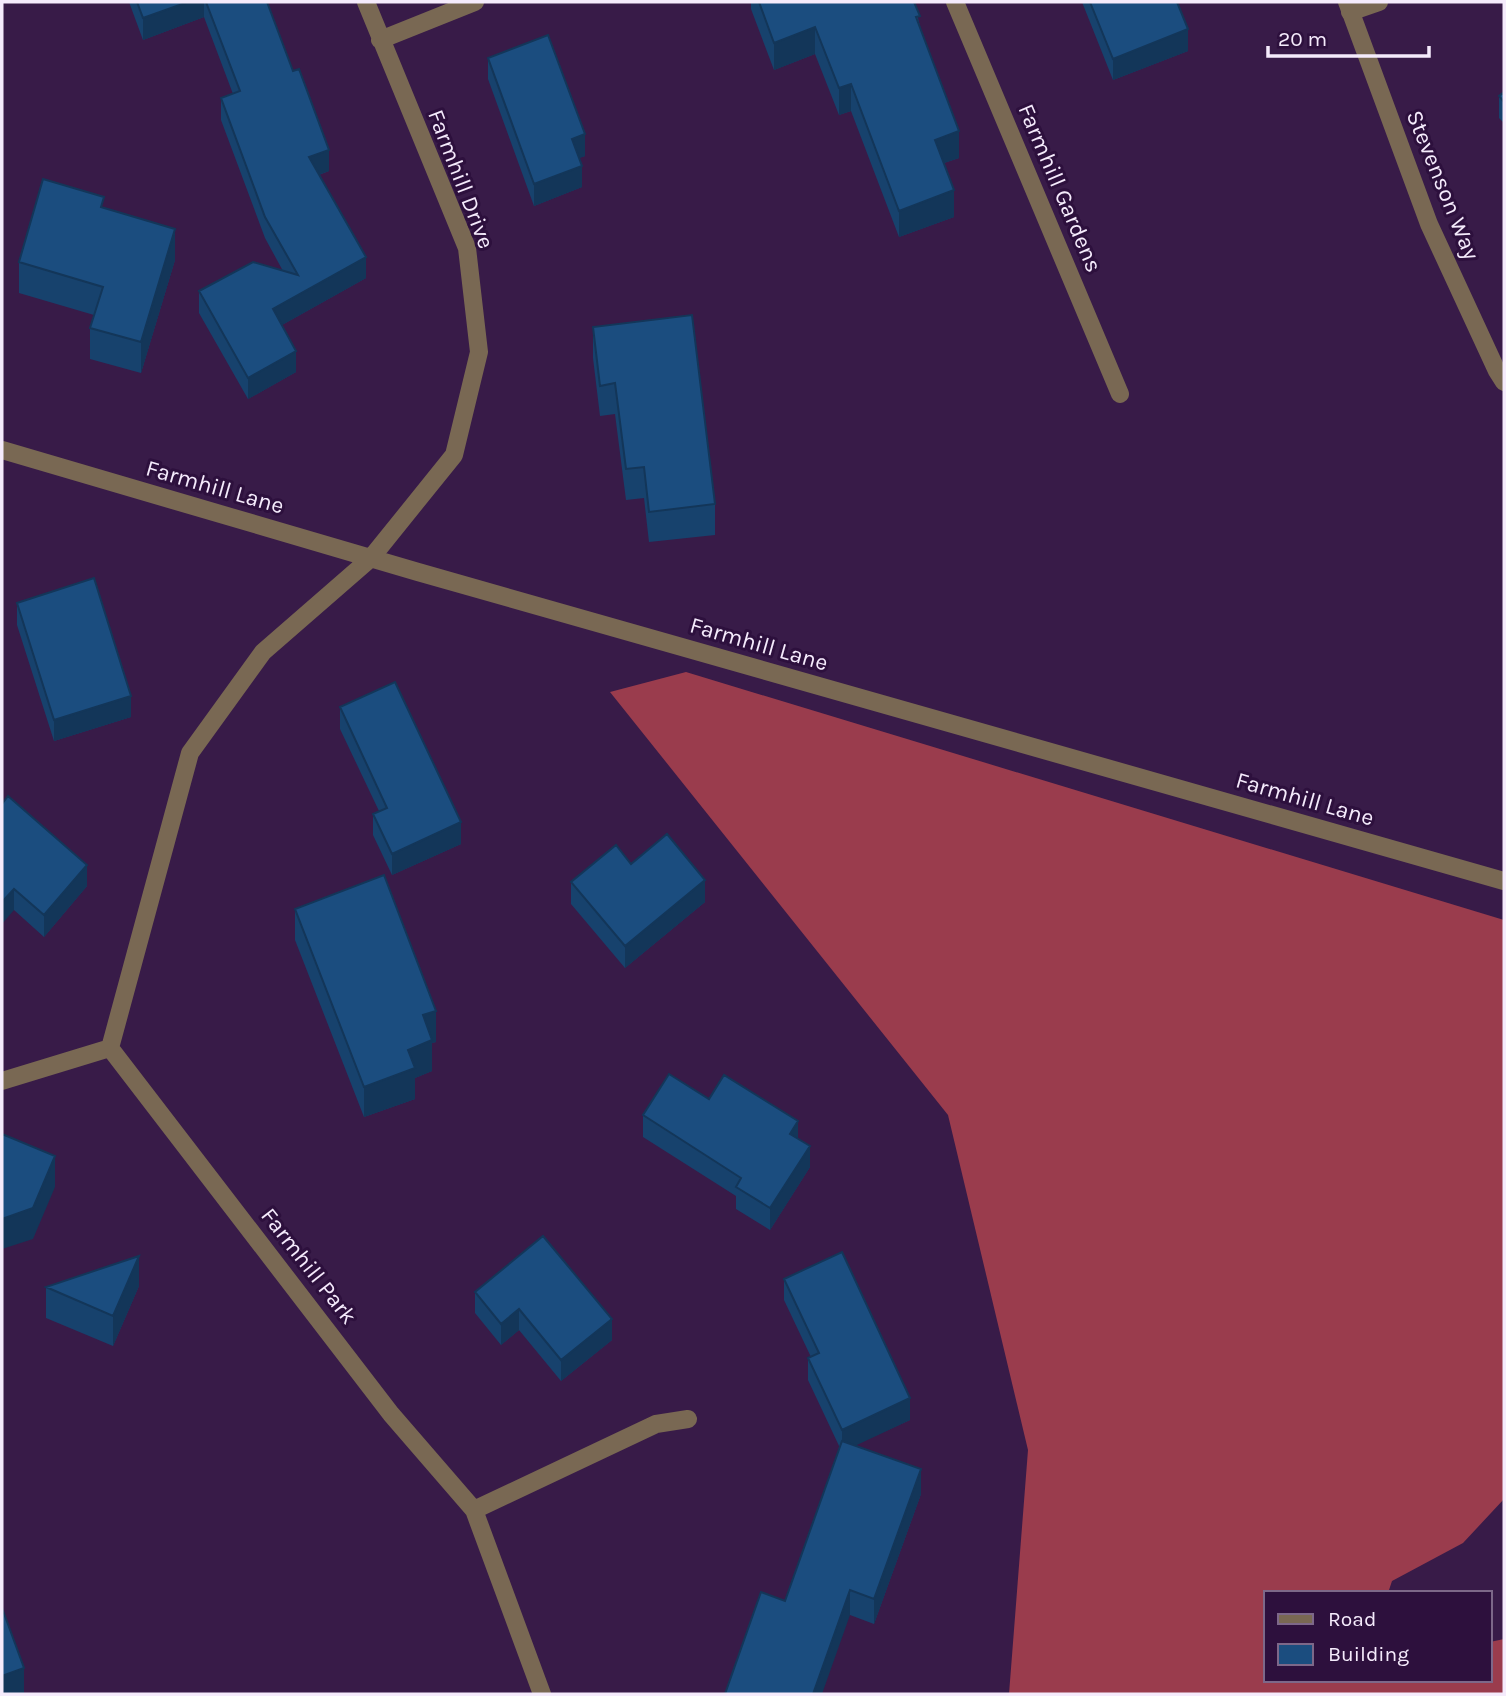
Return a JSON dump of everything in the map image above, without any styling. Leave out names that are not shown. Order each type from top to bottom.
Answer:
[{"type":"street","name":"Farmhill Drive","points":[[366,2],[467,248],[479,352],[454,455],[371,558]]},
{"type":"street","points":[[380,40],[475,2]]},
{"type":"street","name":"Farmhill Gardens","points":[[955,2],[1120,394]]},
{"type":"street","points":[[1349,7],[1379,2]]},
{"type":"street","name":"Stevenson Way","points":[[1349,7],[1429,224],[1504,382]]},
{"type":"street","name":"Farmhill Lane","points":[[2,450],[1504,881]]},
{"type":"street","points":[[2,1081],[110,1048],[190,753],[262,652],[371,558]]},
{"type":"street","name":"Farmhill Park","points":[[110,1048],[391,1414],[474,1510],[542,1694]]},
{"type":"street","points":[[474,1510],[656,1424],[688,1419]]},
{"type":"shaded area","points":[[686,672],[1504,920],[1504,1499],[1463,1543],[1392,1581],[1389,1591],[1264,1591],[1264,1682],[1492,1682],[1492,1642],[1504,1639],[1504,1694],[1009,1694],[1028,1450],[948,1115],[610,692]]},
{"type":"building","points":[[137,2],[188,2],[143,18]]},
{"type":"building","points":[[206,2],[267,2],[293,71],[299,69],[329,150],[309,157],[366,257],[273,309],[296,351],[248,378],[199,291],[253,262],[298,275],[265,217],[221,98],[240,91]]},
{"type":"building","points":[[759,2],[914,2],[920,16],[916,17],[959,131],[935,140],[954,190],[899,211],[851,84],[839,88],[815,27],[774,43]]},
{"type":"building","points":[[1090,2],[1177,2],[1188,29],[1113,59]]},
{"type":"building","points":[[548,35],[585,134],[572,139],[582,166],[534,184],[488,58]]},
{"type":"building","points":[[43,179],[104,197],[101,207],[175,229],[141,342],[90,328],[103,287],[19,262]]},
{"type":"building","points":[[692,315],[715,504],[649,512],[644,467],[626,469],[615,383],[600,386],[593,327]]},
{"type":"building","points":[[94,578],[131,696],[54,720],[17,603]]},
{"type":"building","points":[[395,682],[461,822],[392,854],[373,814],[387,808],[340,707]]},
{"type":"building","points":[[8,796],[87,865],[44,915],[14,889],[2,902],[2,804]]},
{"type":"building","points":[[667,834],[705,880],[625,946],[571,882],[616,845],[631,864]]},
{"type":"building","points":[[384,875],[436,1011],[423,1015],[432,1040],[408,1050],[415,1068],[364,1087],[295,909]]},
{"type":"building","points":[[669,1074],[709,1099],[724,1075],[798,1121],[790,1134],[810,1146],[770,1208],[736,1187],[741,1178],[643,1115]]},
{"type":"building","points":[[2,1134],[55,1156],[33,1208],[2,1219]]},
{"type":"building","points":[[543,1236],[612,1319],[561,1360],[519,1309],[501,1324],[475,1292]]},
{"type":"building","points":[[842,1252],[910,1398],[842,1430],[808,1358],[819,1353],[784,1279]]},
{"type":"building","points":[[139,1256],[113,1316],[46,1287]]},
{"type":"building","points":[[842,1441],[921,1469],[874,1599],[850,1590],[813,1694],[725,1694],[761,1592],[785,1601]]},
{"type":"building","points":[[2,1608],[24,1668],[2,1676]]}]
